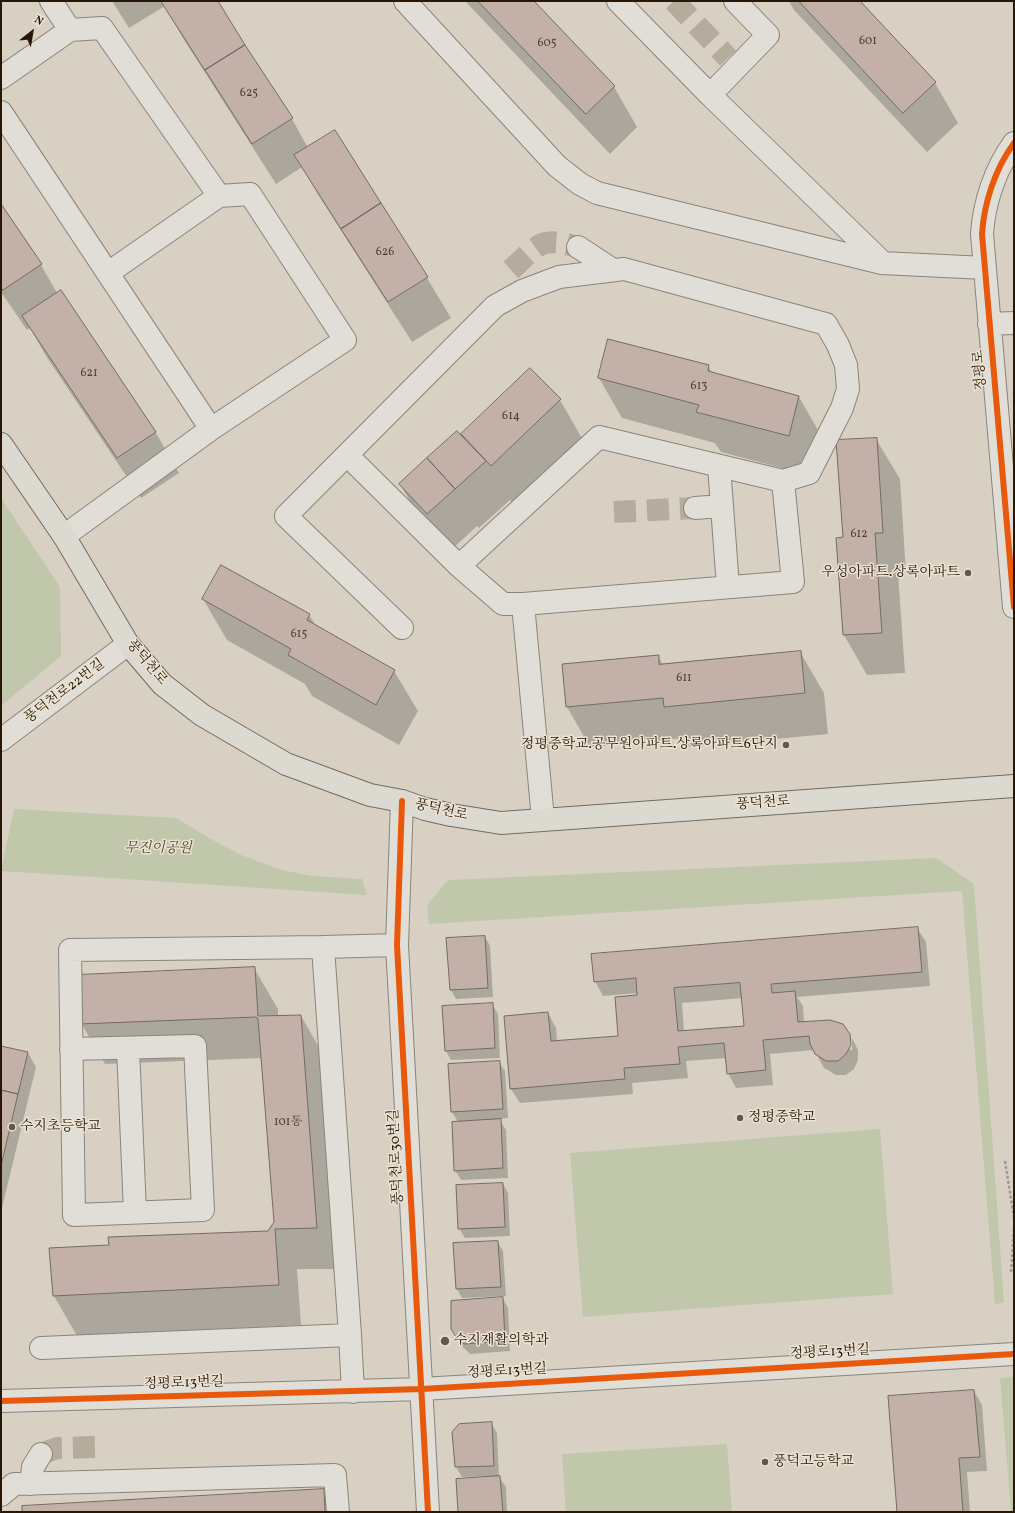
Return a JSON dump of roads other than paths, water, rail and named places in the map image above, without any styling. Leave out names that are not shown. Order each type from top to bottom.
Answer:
[{"type":"main road","name":"풍덕천로","points":[[1,444],[64,536],[128,644],[162,684],[202,716],[286,764],[370,795],[402,801],[425,809],[451,815],[501,823],[1014,786]]},
{"type":"street","points":[[51,1],[70,30]]},
{"type":"street","points":[[405,1],[557,166],[580,184],[597,192],[882,263],[985,268]]},
{"type":"street","points":[[618,1],[710,95],[882,263]]},
{"type":"street","points":[[710,95],[733,62],[768,35],[735,1]]},
{"type":"street","points":[[1,78],[70,30],[102,28],[219,196]]},
{"type":"street","points":[[1,112],[211,429]]},
{"type":"street","name":"정평로","points":[[1014,143],[998,170],[984,215],[982,234],[1014,607]]},
{"type":"street","points":[[64,536],[211,429],[345,340],[250,194],[219,196],[108,273]]},
{"type":"street","points":[[578,247],[613,270]]},
{"type":"street","points":[[402,628],[286,516],[495,306],[522,291],[559,277],[624,269],[826,324],[838,345],[846,365],[848,389],[842,408],[809,473],[783,481],[599,437],[459,566]]},
{"type":"street","points":[[989,324],[1014,323]]},
{"type":"street","points":[[347,455],[459,566],[503,604],[523,604],[793,582],[783,481]]},
{"type":"street","points":[[719,466],[728,587]]},
{"type":"street","points":[[696,508],[722,506]]},
{"type":"street","points":[[523,604],[544,819]]},
{"type":"street","name":"풍덕천로22번길","points":[[1,740],[128,644]]},
{"type":"street","name":"풍덕천로30번길","points":[[402,801],[397,945],[428,1512]]},
{"type":"street","points":[[72,1049],[195,1046],[203,1210],[74,1215],[70,950],[397,945]]},
{"type":"street","points":[[323,947],[353,1392]]},
{"type":"street","points":[[128,1048],[136,1212]]},
{"type":"street","points":[[41,1348],[350,1335]]},
{"type":"street","name":"정평로13번길","points":[[1,1401],[422,1389],[1014,1354]]},
{"type":"street","points":[[31,1484],[33,1467],[41,1454]]},
{"type":"street","points":[[1,1495],[14,1484],[335,1475],[338,1512]]},
{"type":"tunnel","points":[[674,1],[728,58]]},
{"type":"tunnel","points":[[511,270],[542,244],[550,242],[578,247]]},
{"type":"tunnel","points":[[614,512],[695,508]]},
{"type":"tunnel","points":[[41,1454],[57,1448],[100,1447]]},
{"type":"place","name":"우성아파트.상록아파트","points":[[968,573]]},
{"type":"place","name":"정평중학교.공무원아파트.상록아파트6단지","points":[[786,745]]},
{"type":"place","name":"정평중학교","points":[[740,1118]]},
{"type":"place","name":"수지초등학교","points":[[12,1127]]},
{"type":"place","name":"수지재활의학과","points":[[445,1341]]},
{"type":"place","name":"풍덕고등학교","points":[[765,1462]]},
{"type":"park label","name":"무진이공원","points":[[158,849]]}]
